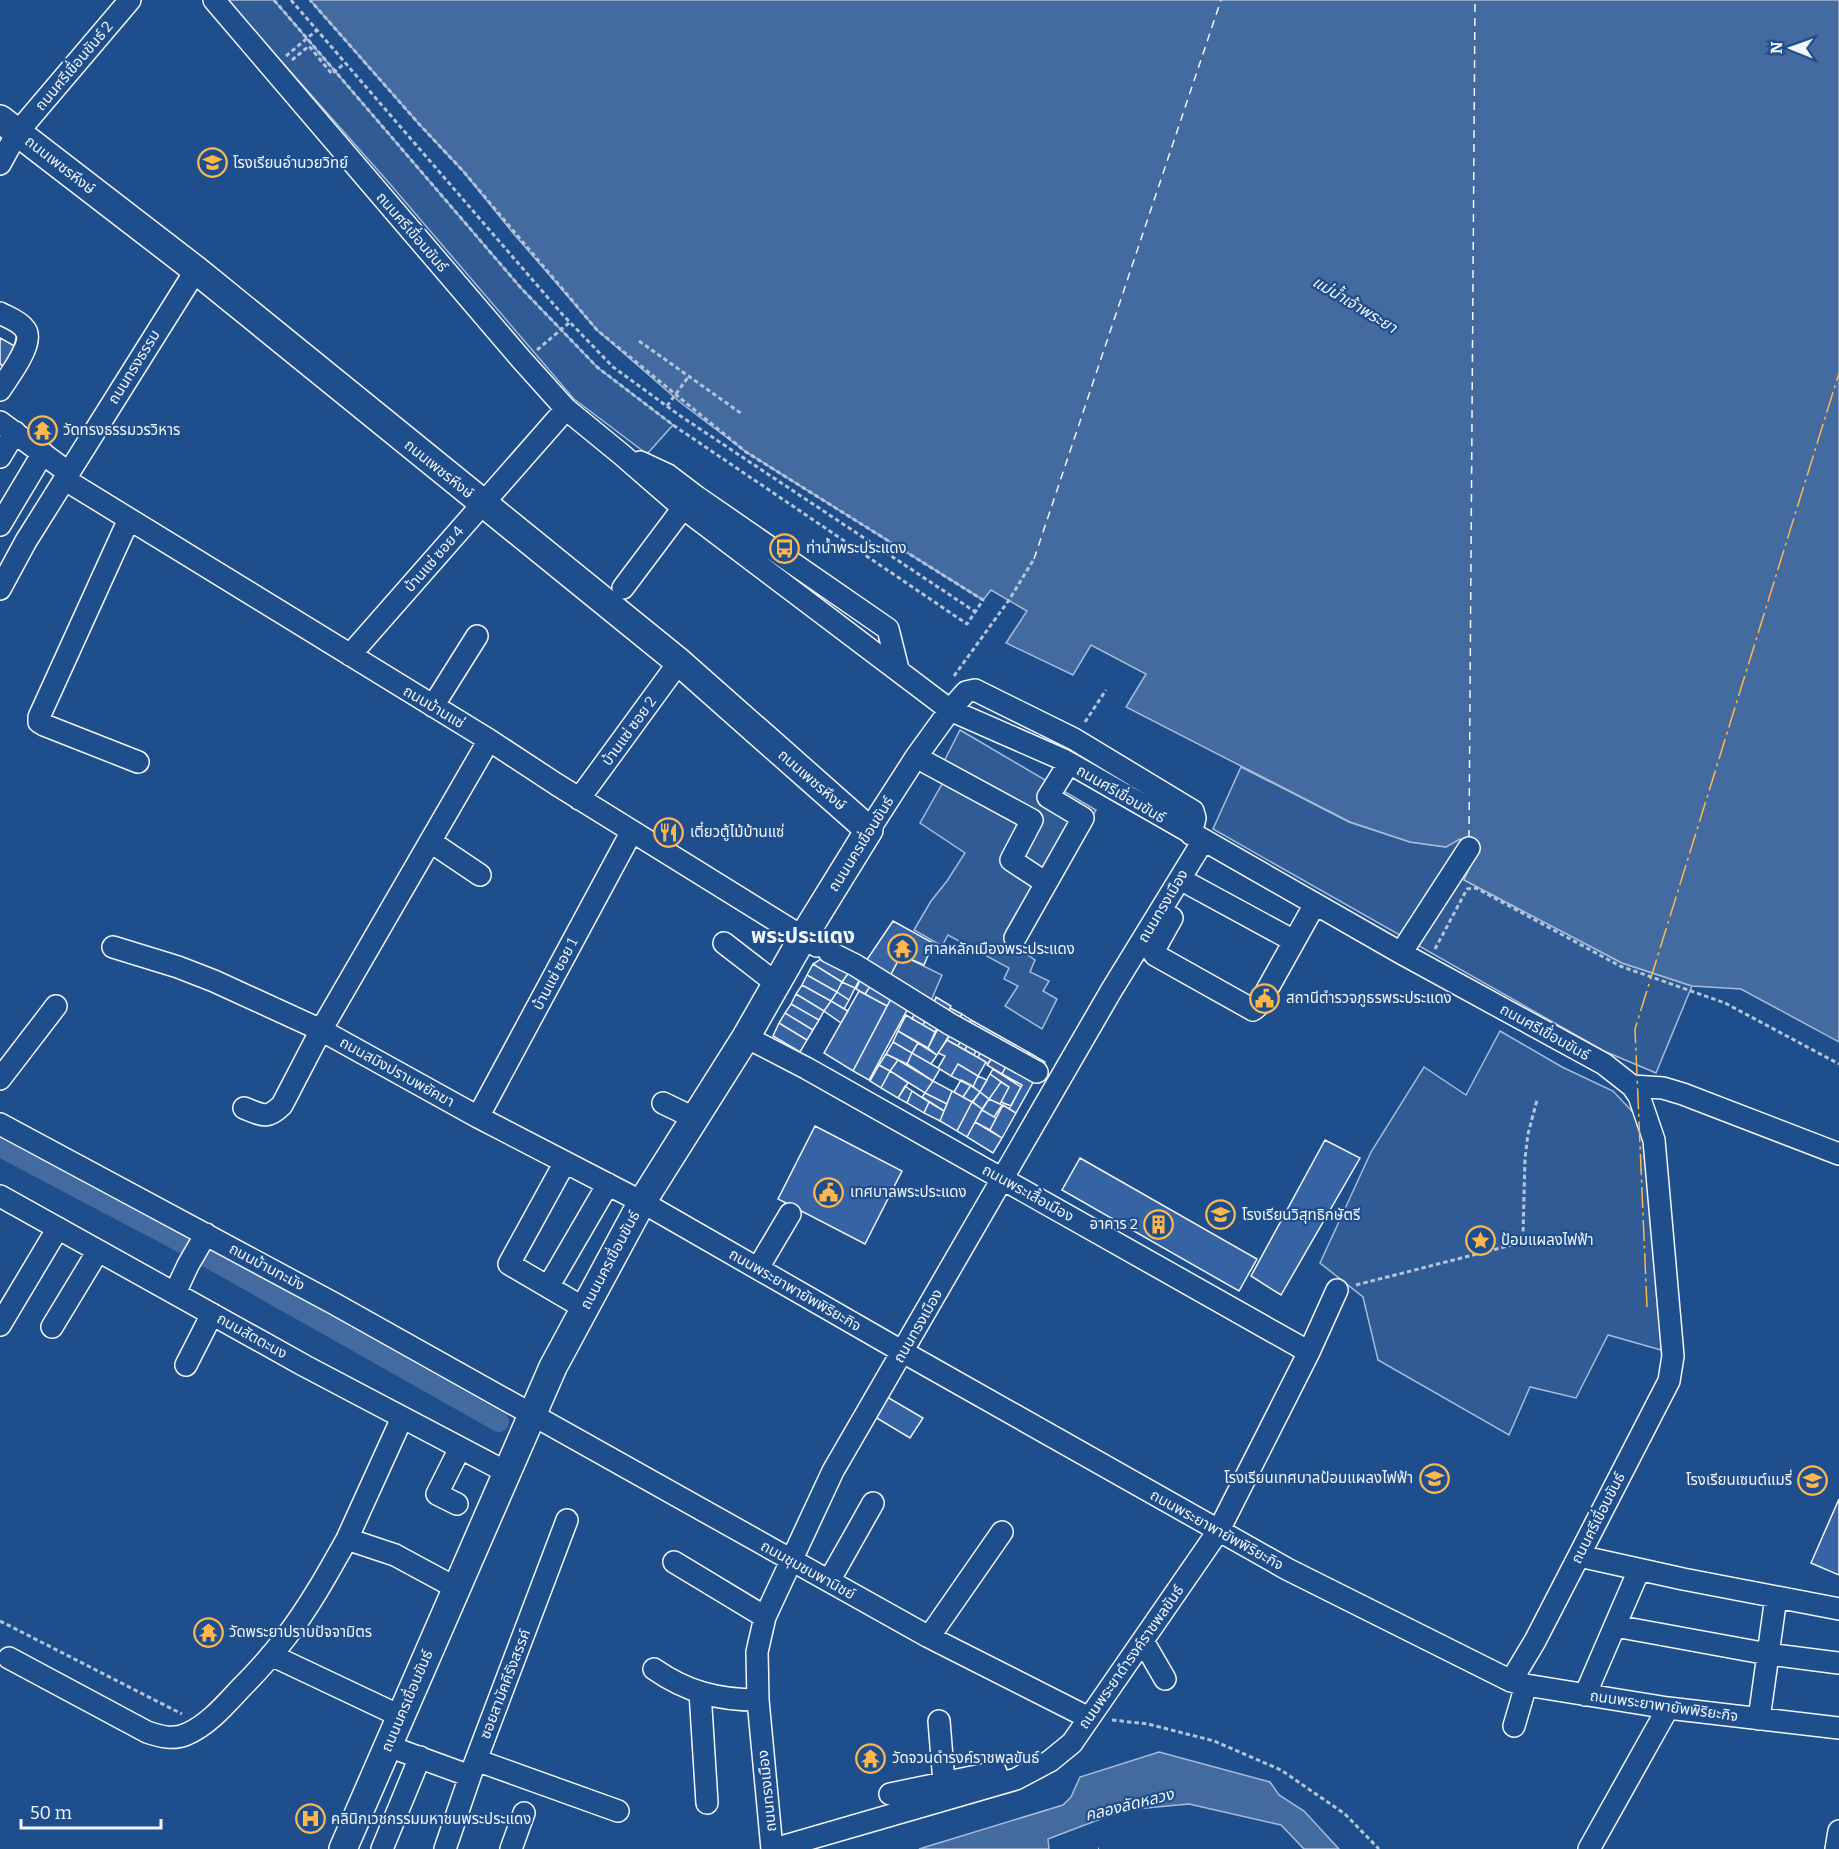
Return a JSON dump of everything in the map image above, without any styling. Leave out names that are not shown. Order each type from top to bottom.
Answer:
[{"type":"main road","name":"ถนนเพชรหึงษ์","points":[[9,126],[195,270],[679,662],[869,830]]},
{"type":"main road","name":"ถนนนครเขื่อนขันธ์","points":[[343,1849],[553,1367],[642,1202],[777,984],[816,945],[869,830]]},
{"type":"street","name":"ถนนศรีเขื่อนขันธ์ 2","points":[[0,164],[9,126],[130,0]]},
{"type":"street","name":"ถนนศรีเขื่อนขันธ์","points":[[214,0],[523,362],[566,409],[683,508],[943,705],[1069,763],[1315,904],[1604,1064],[1632,1086],[1639,1096],[1654,1140],[1673,1356],[1669,1381],[1535,1641],[1519,1683],[1514,1726]]},
{"type":"street","name":"ถนนทรงธรรม","points":[[0,589],[26,541],[195,270]]},
{"type":"street","points":[[0,313],[24,327],[28,335],[28,344],[0,390]]},
{"type":"street","name":"บ้านแซ่ ซอย 4","points":[[350,655],[566,409]]},
{"type":"street","name":"ถนนบ้านแซ่","points":[[8,427],[43,453],[66,476],[129,519],[489,740],[579,799],[816,945],[855,964],[950,1024],[1037,1072]]},
{"type":"street","points":[[0,457],[8,427]]},
{"type":"street","points":[[0,525],[43,453]]},
{"type":"street","name":"ถนนศรีเขื่อนขันธ์","points":[[621,454],[668,474],[697,497],[888,629],[897,669]]},
{"type":"street","points":[[623,588],[683,508]]},
{"type":"street","points":[[129,519],[39,717],[39,722],[138,762]]},
{"type":"street","points":[[776,578],[789,560]]},
{"type":"street","points":[[433,706],[477,636]]},
{"type":"street","name":"บ้านแซ่ ซอย 2","points":[[579,799],[679,662]]},
{"type":"street","name":"ถนนนครเขื่อนขันธ์","points":[[869,830],[916,757],[943,705],[966,692],[975,690],[1074,739],[1193,811],[1202,840]]},
{"type":"street","name":"ถนนสมิงปราบพยัคฆา","points":[[489,740],[321,1030],[478,1117],[642,1202]]},
{"type":"street","points":[[916,757],[1032,820]]},
{"type":"street","points":[[1046,883],[1011,860],[1032,820],[1069,763]]},
{"type":"street","points":[[1015,938],[1083,818],[1048,797]]},
{"type":"street","name":"บ้านแซ่ ซอย 1","points":[[478,1117],[632,831]]},
{"type":"street","points":[[1202,840],[1191,885],[1153,952],[1250,1009],[1255,1010],[1258,1006],[1315,904]]},
{"type":"street","name":"ถนนทรงเมือง","points":[[773,1849],[758,1700],[757,1652],[765,1617],[833,1471],[1202,840]]},
{"type":"street","points":[[430,842],[480,875]]},
{"type":"street","points":[[1401,952],[1469,848]]},
{"type":"street","points":[[1191,885],[1294,941]]},
{"type":"street","points":[[724,944],[777,984]]},
{"type":"street","points":[[113,947],[214,981],[321,1030],[282,1105],[272,1114],[263,1115],[244,1108]]},
{"type":"street","points":[[0,1080],[56,1005]]},
{"type":"street","name":"ถนนพระเสื้อเมือง","points":[[746,1037],[806,1068],[1309,1352]]},
{"type":"street","points":[[1632,1086],[1663,1088],[1683,1094],[1839,1154]]},
{"type":"street","points":[[663,1103],[694,1118]]},
{"type":"street","name":"ถนนบ้านทะมัง","points":[[0,1124],[203,1238],[344,1308],[531,1413]]},
{"type":"street","points":[[565,1162],[509,1264],[584,1308]]},
{"type":"street","points":[[548,1287],[608,1184]]},
{"type":"street","name":"ถนนสัตตะนง","points":[[0,1196],[402,1418],[506,1472]]},
{"type":"street","name":"ถนนพระยาพายัพพิริยะกิจ","points":[[642,1202],[1287,1569],[1519,1683],[1668,1708],[1839,1728]]},
{"type":"street","points":[[758,1268],[790,1214]]},
{"type":"street","points":[[0,1325],[58,1228]]},
{"type":"street","points":[[175,1293],[203,1238]]},
{"type":"street","points":[[52,1327],[98,1251]]},
{"type":"street","name":"ถนนพระยาดำรงค์ราชพลขันธ์","points":[[773,1849],[1016,1779],[1050,1761],[1072,1743],[1219,1530],[1309,1352],[1337,1290]]},
{"type":"street","points":[[186,1365],[212,1314]]},
{"type":"street","name":"ถนนชุมชนพานิชย์","points":[[531,1413],[929,1637],[1089,1718]]},
{"type":"street","points":[[9,1658],[147,1732],[164,1738],[187,1734],[203,1724],[232,1698],[286,1636],[322,1583],[347,1539],[402,1418]]},
{"type":"street","points":[[458,1504],[437,1494],[460,1448]]},
{"type":"street","points":[[829,1581],[873,1503]]},
{"type":"street","name":"ซอยสามัคคีรังสรรค์","points":[[445,1849],[473,1768],[567,1520]]},
{"type":"street","points":[[929,1637],[1002,1532]]},
{"type":"street","points":[[347,1539],[395,1555],[456,1588]]},
{"type":"street","points":[[1579,1556],[1839,1609]]},
{"type":"street","points":[[674,1562],[765,1617]]},
{"type":"street","points":[[1585,1695],[1639,1570]]},
{"type":"street","points":[[1759,1719],[1776,1597]]},
{"type":"street","points":[[1615,1626],[1768,1654],[1839,1663]]},
{"type":"street","points":[[1143,1641],[1165,1679]]},
{"type":"street","points":[[271,1655],[400,1716]]},
{"type":"street","points":[[654,1669],[676,1683],[712,1697],[758,1700]]},
{"type":"street","points":[[700,1692],[707,1803]]},
{"type":"street","points":[[1589,1849],[1668,1708]]},
{"type":"street","points":[[939,1721],[944,1782]]},
{"type":"street","points":[[388,1746],[420,1757],[473,1768],[618,1811]]},
{"type":"street","points":[[382,1849],[420,1757]]},
{"type":"street","points":[[890,1794],[1050,1761]]},
{"type":"street","points":[[511,1849],[524,1813]]},
{"type":"street","points":[[1836,1849],[1839,1831]]},
{"type":"path","points":[[274,0],[521,288],[597,368],[673,425],[967,624],[983,600],[746,452],[597,330],[463,171],[310,0]]},
{"type":"path","points":[[291,0],[570,322],[613,367],[667,406],[974,611]]},
{"type":"path","points":[[286,56],[317,30]]},
{"type":"path","points":[[290,61],[309,46],[332,74],[345,63]]},
{"type":"path","points":[[523,362],[570,322]]},
{"type":"path","points":[[639,342],[742,414]]},
{"type":"path","points":[[667,406],[689,376]]},
{"type":"path","points":[[943,705],[1034,559]]},
{"type":"path","points":[[1426,966],[1467,889],[1476,888],[1612,963],[1725,1003],[1839,1064]]},
{"type":"path","points":[[1337,1290],[1516,1244],[1523,1235],[1525,1158],[1528,1134],[1537,1100]]},
{"type":"path","points":[[0,1621],[203,1724]]},
{"type":"path","points":[[1089,1718],[1148,1724],[1214,1741],[1281,1770],[1345,1814],[1379,1849]]},
{"type":"shaded area","points":[[227,0],[274,0],[521,288],[597,367],[673,425],[647,454],[574,399],[390,184]]},
{"type":"shaded area","points":[[960,730],[1096,810],[1019,949],[1035,960],[1030,972],[1049,981],[1043,991],[1057,999],[1042,1029],[1005,1006],[1018,986],[1004,979],[1009,968],[948,935],[942,946],[914,930],[931,901],[965,853],[920,823],[942,784],[935,779]]},
{"type":"shaded area","points":[[1241,767],[1349,822],[1410,842],[1446,847],[1460,838],[1475,856],[1464,880],[1622,963],[1692,986],[1656,1073],[1604,1051],[1213,829]]},
{"type":"shaded area","points":[[901,955],[942,975],[930,1003],[889,978]]},
{"type":"shaded area","points":[[1500,1031],[1562,1067],[1613,1091],[1645,1125],[1660,1262],[1661,1350],[1608,1335],[1576,1398],[1530,1387],[1509,1435],[1378,1360],[1363,1297],[1320,1263],[1371,1152],[1424,1067],[1466,1095]]},
{"type":"water","name":"แม่น้ำเจ้าพระยา","points":[[310,0],[1839,0],[1839,1042],[1741,989],[1692,986],[1622,963],[1464,880],[1475,856],[1460,839],[1446,847],[1410,842],[1350,822],[1126,707],[1146,674],[1091,645],[1073,675],[1006,643],[1027,611],[991,590],[983,600],[746,452],[681,403],[597,330],[463,171]]},
{"type":"water","name":"คลองลัดหลวง","points":[[1159,1752],[1270,1782],[1279,1795],[1304,1811],[1339,1849],[1304,1849],[1281,1825],[1189,1804],[1124,1810],[1048,1839],[1049,1849],[919,1849],[1063,1805],[1071,1797],[1080,1777]]},
{"type":"building","points":[[0,338],[20,349],[8,369],[0,364]]},
{"type":"building","name":"ศาลหลักเมืองพระประแดง","points":[[893,921],[933,943],[924,965],[901,955],[889,978],[864,964]]},
{"type":"building","points":[[824,957],[850,971],[842,982],[813,964]]},
{"type":"building","points":[[813,964],[842,982],[837,992],[807,975]]},
{"type":"building","points":[[850,971],[861,977],[855,988],[842,982]]},
{"type":"building","points":[[864,972],[875,979],[865,994],[856,989]]},
{"type":"building","points":[[807,975],[837,992],[831,1001],[802,985]]},
{"type":"building","points":[[875,979],[894,993],[887,1006],[865,994]]},
{"type":"building","points":[[842,982],[855,988],[849,1000],[837,992]]},
{"type":"building","points":[[802,985],[831,1001],[824,1011],[796,994]]},
{"type":"building","points":[[859,991],[887,1006],[853,1071],[824,1053]]},
{"type":"building","points":[[837,992],[849,1000],[844,1009],[831,1001]]},
{"type":"building","points":[[894,993],[911,1003],[869,1080],[853,1071]]},
{"type":"building","points":[[796,994],[824,1011],[819,1020],[791,1004]]},
{"type":"building","points":[[936,997],[951,1006],[945,1019],[931,1010]]},
{"type":"building","points":[[831,1001],[848,1011],[841,1023],[824,1011]]},
{"type":"building","points":[[791,1004],[819,1020],[813,1030],[785,1013]]},
{"type":"building","points":[[918,1007],[929,1013],[923,1025],[912,1019]]},
{"type":"building","points":[[950,1008],[962,1014],[955,1026],[945,1019]]},
{"type":"building","points":[[785,1013],[813,1030],[807,1040],[779,1023]]},
{"type":"building","points":[[929,1013],[942,1021],[935,1032],[923,1025]]},
{"type":"building","points":[[962,1014],[971,1020],[965,1031],[955,1026]]},
{"type":"building","points":[[906,1015],[935,1032],[928,1048],[898,1031]]},
{"type":"building","points":[[971,1020],[1028,1052],[1022,1061],[965,1031]]},
{"type":"building","points":[[942,1021],[954,1028],[937,1055],[928,1048]]},
{"type":"building","points":[[779,1023],[807,1040],[800,1052],[773,1036]]},
{"type":"building","points":[[954,1028],[964,1034],[958,1046],[947,1040]]},
{"type":"building","points":[[898,1031],[918,1043],[912,1053],[893,1042]]},
{"type":"building","points":[[964,1034],[971,1038],[965,1050],[958,1046]]},
{"type":"building","points":[[971,1038],[980,1043],[974,1055],[965,1050]]},
{"type":"building","points":[[947,1040],[986,1062],[978,1076],[958,1064],[951,1076],[938,1068],[945,1056],[938,1053]]},
{"type":"building","points":[[893,1042],[912,1053],[907,1064],[886,1054]]},
{"type":"building","points":[[918,1043],[937,1055],[931,1064],[912,1053]]},
{"type":"building","points":[[984,1046],[995,1053],[988,1064],[978,1057]]},
{"type":"building","points":[[1028,1052],[1045,1062],[1041,1072],[1022,1061]]},
{"type":"building","points":[[912,1053],[940,1069],[933,1081],[907,1064]]},
{"type":"building","points":[[995,1053],[1010,1059],[1002,1074],[987,1065]]},
{"type":"building","points":[[886,1054],[898,1060],[890,1071],[879,1065]]},
{"type":"building","points":[[1010,1059],[1035,1079],[1016,1113],[1009,1109],[1022,1085],[1002,1074]]},
{"type":"building","points":[[898,1060],[933,1081],[925,1093],[890,1071]]},
{"type":"building","points":[[958,1064],[978,1076],[973,1087],[951,1076]]},
{"type":"building","points":[[879,1065],[890,1071],[881,1088],[870,1081]]},
{"type":"building","points":[[993,1069],[1021,1087],[1011,1106],[1001,1102],[1009,1087],[990,1074]]},
{"type":"building","points":[[890,1071],[908,1083],[898,1098],[881,1088]]},
{"type":"building","points":[[990,1074],[1001,1082],[989,1099],[980,1092]]},
{"type":"building","points":[[978,1076],[987,1080],[980,1092],[973,1087]]},
{"type":"building","points":[[961,1080],[971,1085],[963,1097],[954,1092]]},
{"type":"building","points":[[933,1081],[952,1091],[947,1104],[925,1093]]},
{"type":"building","points":[[1001,1082],[1009,1087],[1000,1104],[989,1099]]},
{"type":"building","points":[[971,1085],[980,1092],[972,1102],[963,1097]]},
{"type":"building","points":[[905,1086],[912,1091],[907,1103],[898,1098]]},
{"type":"building","points":[[912,1091],[929,1102],[924,1113],[907,1103]]},
{"type":"building","points":[[952,1091],[972,1102],[957,1131],[940,1121]]},
{"type":"building","points":[[980,1092],[989,1099],[982,1109],[973,1102]]},
{"type":"building","points":[[925,1093],[947,1104],[944,1111],[922,1097]]},
{"type":"building","points":[[989,1099],[1002,1105],[994,1117],[982,1110]]},
{"type":"building","points":[[929,1102],[944,1111],[940,1121],[924,1113]]},
{"type":"building","points":[[972,1102],[982,1109],[967,1137],[957,1131]]},
{"type":"building","points":[[1003,1105],[1016,1113],[1002,1138],[990,1130]]},
{"type":"building","points":[[982,1110],[996,1118],[990,1130],[975,1122]]},
{"type":"building","points":[[975,1122],[1002,1138],[993,1153],[967,1137]]},
{"type":"building","points":[[815,1126],[902,1171],[865,1244],[778,1199]]},
{"type":"building","points":[[1325,1140],[1360,1158],[1281,1295],[1251,1276]]},
{"type":"building","name":"อาคาร 2","points":[[1080,1158],[1257,1259],[1239,1291],[1062,1190]]},
{"type":"building","points":[[882,1394],[923,1418],[910,1438],[870,1414]]},
{"type":"building","points":[[1839,1499],[1839,1575],[1811,1563]]},
{"type":"waterway","points":[[0,1147],[180,1242],[499,1422]]},
{"type":"ferry route","points":[[1034,559],[1221,0]]},
{"type":"ferry route","points":[[1469,838],[1475,0]]},
{"type":"power","points":[[1647,1307],[1635,1029],[1839,373]]},
{"type":"place","name":"โรงเรียนอำนวยวิทย์","points":[[212,163]]},
{"type":"place","name":"วัดทรงธรรมวรวิหาร","points":[[42,430]]},
{"type":"place","name":"ท่าน้ำพระประแดง","points":[[785,548]]},
{"type":"place","name":"เตี๋ยวตู้ไม้บ้านแซ่","points":[[669,832]]},
{"type":"place","name":"ศาลหลักเมืองพระประแดง","points":[[903,949]]},
{"type":"place","name":"สถานีตำรวจภูธรพระประแดง","points":[[1265,998]]},
{"type":"place","name":"เทศบาลพระประแดง","points":[[829,1192]]},
{"type":"place","name":"โรงเรียนวิสุทธิกษัตรี","points":[[1221,1215]]},
{"type":"place","name":"อาคาร 2","points":[[1159,1224]]},
{"type":"place","name":"ป้อมแผลงไฟฟ้า","points":[[1480,1240]]},
{"type":"place","name":"โรงเรียนเทศบาลป้อมแผลงไฟฟ้า","points":[[1434,1478]]},
{"type":"place","name":"โรงเรียนเซนต์แมรี่","points":[[1813,1480]]},
{"type":"place","name":"วัดพระยาปราบปัจจามิตร","points":[[208,1632]]},
{"type":"place","name":"วัดจวนดำรงค์ราชพลขันธ์","points":[[871,1758]]},
{"type":"place","name":"คลินิกเวชกรรมมหาชนพระประแดง","points":[[310,1819]]},
{"type":"district","name":"พระประแดง","points":[[803,936]]}]
